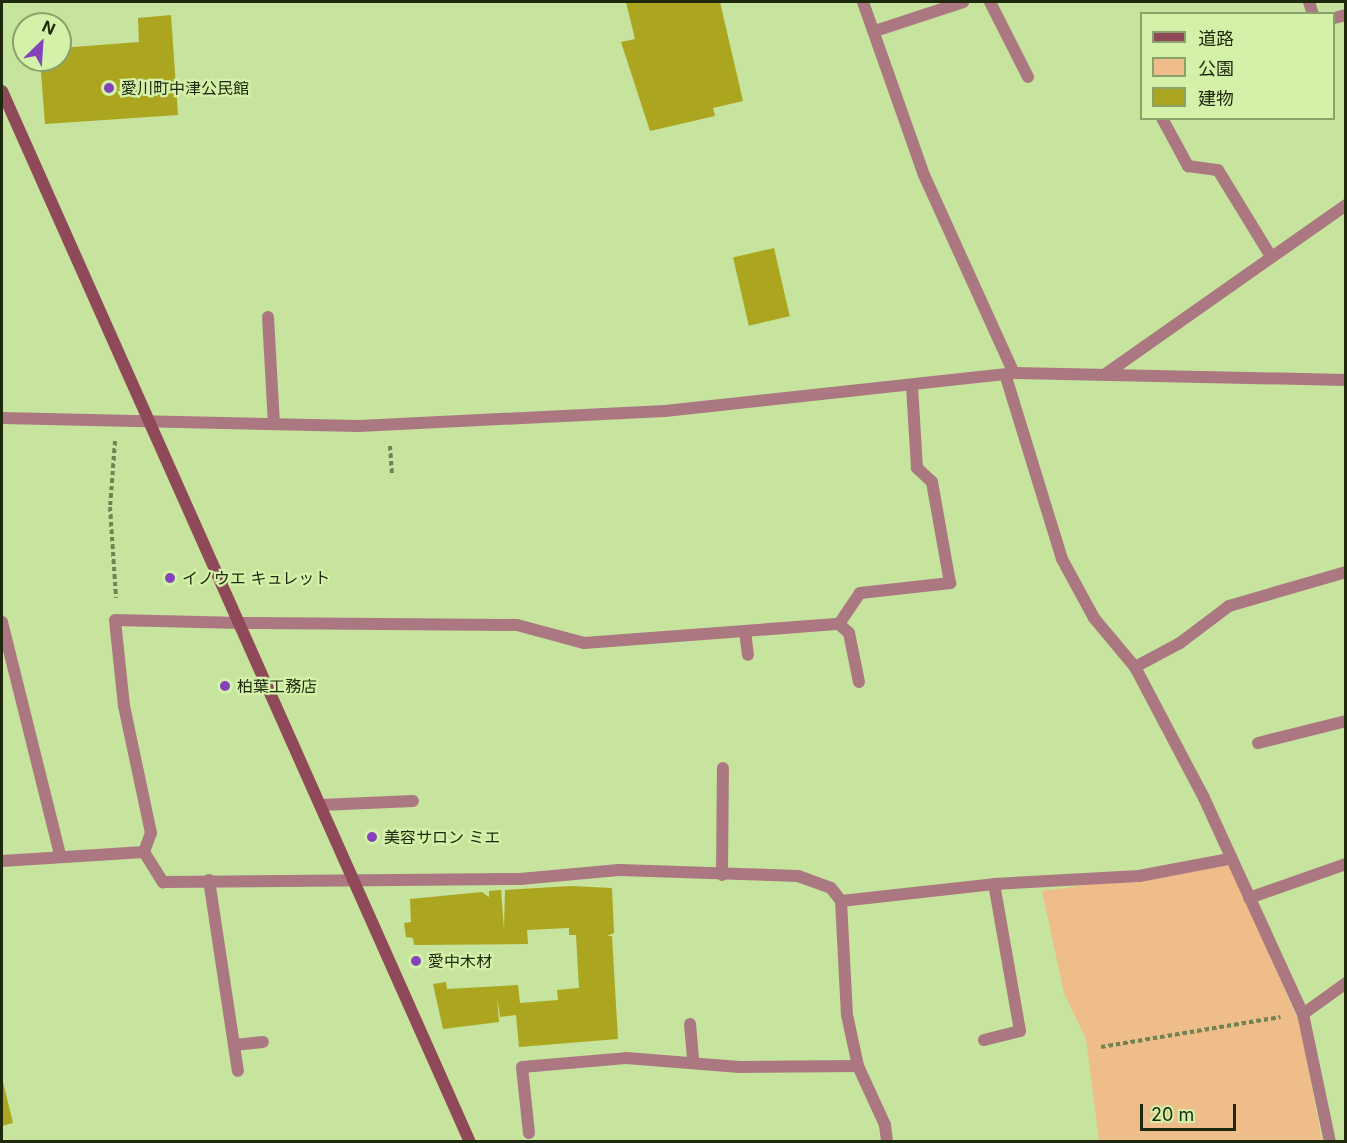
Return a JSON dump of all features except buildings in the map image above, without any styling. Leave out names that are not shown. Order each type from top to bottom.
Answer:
[{"type":"street","points":[[863,2],[924,175],[1010,375],[1062,559],[1094,618],[1134,667],[1204,798],[1229,859],[1303,1014],[1330,1142]]},
{"type":"street","points":[[874,31],[958,2]]},
{"type":"street","points":[[990,2],[1028,76]]},
{"type":"street","points":[[2,91],[147,422],[241,623],[470,1142]]},
{"type":"street","points":[[1163,120],[1188,166],[1218,170],[1270,255]]},
{"type":"street","points":[[1107,373],[1270,255],[1346,205]]},
{"type":"street","points":[[268,317],[274,424]]},
{"type":"street","points":[[2,417],[147,422],[392,425],[665,411],[1010,375],[1107,373],[1346,380]]},
{"type":"street","points":[[839,624],[860,593],[950,583],[932,482],[917,468],[912,386]]},
{"type":"street","points":[[1134,667],[1180,643],[1229,606],[1346,572]]},
{"type":"street","points":[[144,852],[151,833],[124,706],[117,617],[241,623],[517,625],[584,643],[839,624],[849,633],[859,682]]},
{"type":"street","points":[[2,622],[60,855]]},
{"type":"street","points":[[745,631],[748,655]]},
{"type":"street","points":[[1258,743],[1346,721]]},
{"type":"street","points":[[722,875],[723,768]]},
{"type":"street","points":[[321,805],[413,801]]},
{"type":"street","points":[[2,861],[60,855],[144,852]]},
{"type":"street","points":[[144,852],[163,882],[520,879],[619,870],[798,876],[831,888],[841,901],[840,956],[858,1066],[885,1125],[886,1142]]},
{"type":"street","points":[[841,901],[994,884],[1139,876],[1229,859]]},
{"type":"street","points":[[1249,898],[1346,864]]},
{"type":"street","points":[[209,880],[238,1071]]},
{"type":"street","points":[[984,1040],[1020,1032],[994,884]]},
{"type":"street","points":[[1303,1014],[1346,983]]},
{"type":"street","points":[[690,1024],[693,1060]]},
{"type":"street","points":[[234,1045],[263,1042]]},
{"type":"street","points":[[529,1133],[522,1067],[626,1058],[693,1060],[740,1068],[858,1066]]},
{"type":"path","points":[[117,420],[110,507],[117,617]]},
{"type":"path","points":[[392,425],[392,475]]},
{"type":"path","points":[[1101,1047],[1303,1014]]},
{"type":"green space","points":[[1231,865],[1300,1025],[1322,1141],[1099,1141],[1086,1039],[1064,993],[1042,891]]},
{"type":"place","name":"愛川町中津公民館","points":[[109,88]]},
{"type":"place","name":"イノウエ キュレット","points":[[170,578]]},
{"type":"place","name":"柏葉工務店","points":[[225,686]]},
{"type":"place","name":"美容サロン ミエ","points":[[372,837]]},
{"type":"place","name":"愛中木材","points":[[416,961]]}]
